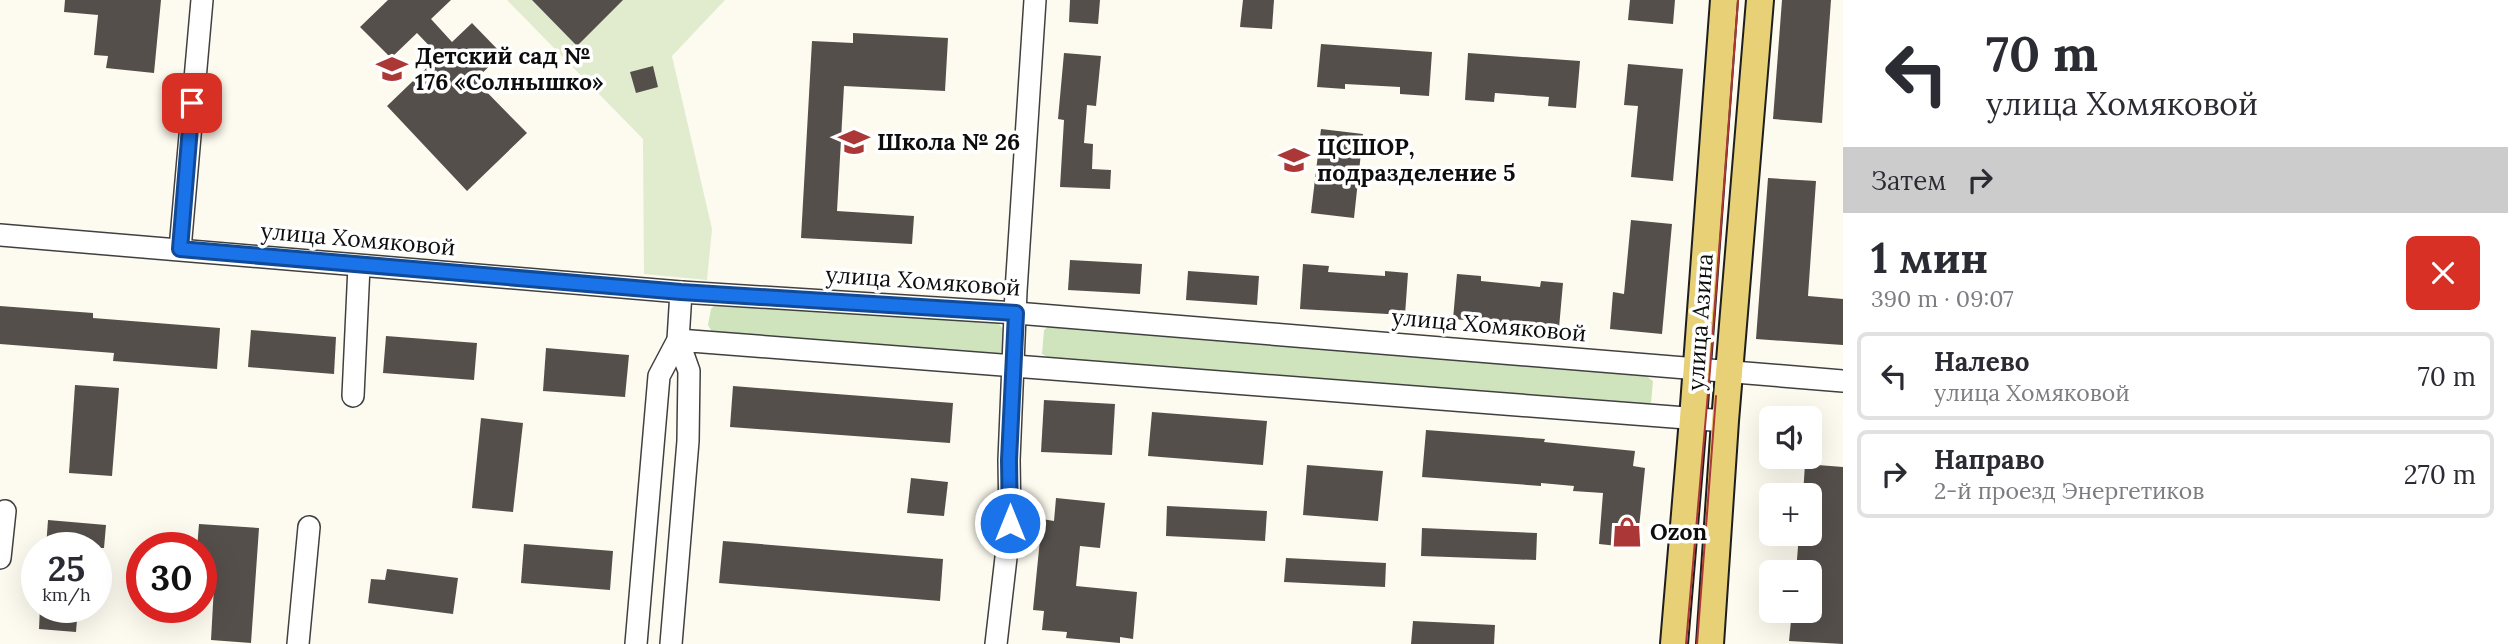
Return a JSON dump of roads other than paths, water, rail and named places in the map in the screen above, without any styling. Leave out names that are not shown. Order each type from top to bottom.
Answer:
[{"type":"main road","name":"улица Азина","points":[[1674,644],[1724,0]]},
{"type":"main road","name":"улица Азина","points":[[1710,644],[1725,421],[1760,0]]},
{"type":"street","points":[[180,249],[202,0]]},
{"type":"street","points":[[996,644],[1010,523],[1009,460],[1013,366],[1035,0]]},
{"type":"street","name":"улица Хомяковой","points":[[0,235],[359,266],[689,292],[1016,313],[1843,381]]},
{"type":"street","points":[[353,396],[359,266]]},
{"type":"street","points":[[636,644],[659,376],[678,340],[689,292]]},
{"type":"street","points":[[678,340],[1725,421]]},
{"type":"street","points":[[671,644],[688,441],[689,371],[678,340]]},
{"type":"street","points":[[0,558],[5,511]]},
{"type":"street","points":[[298,644],[309,527]]},
{"type":"tram line","points":[[1686,644],[1738,0]]},
{"type":"tram line","points":[[1697,644],[1716,396]]},
{"type":"place","name":"Детский сад № 176 «Солнышко»","points":[[392,69]]},
{"type":"place","name":"Школа № 26","points":[[854,142]]},
{"type":"place","name":"ЦСШОР, подразделение 5","points":[[1294,160]]},
{"type":"place","name":"Ozon","points":[[1627,532]]}]
